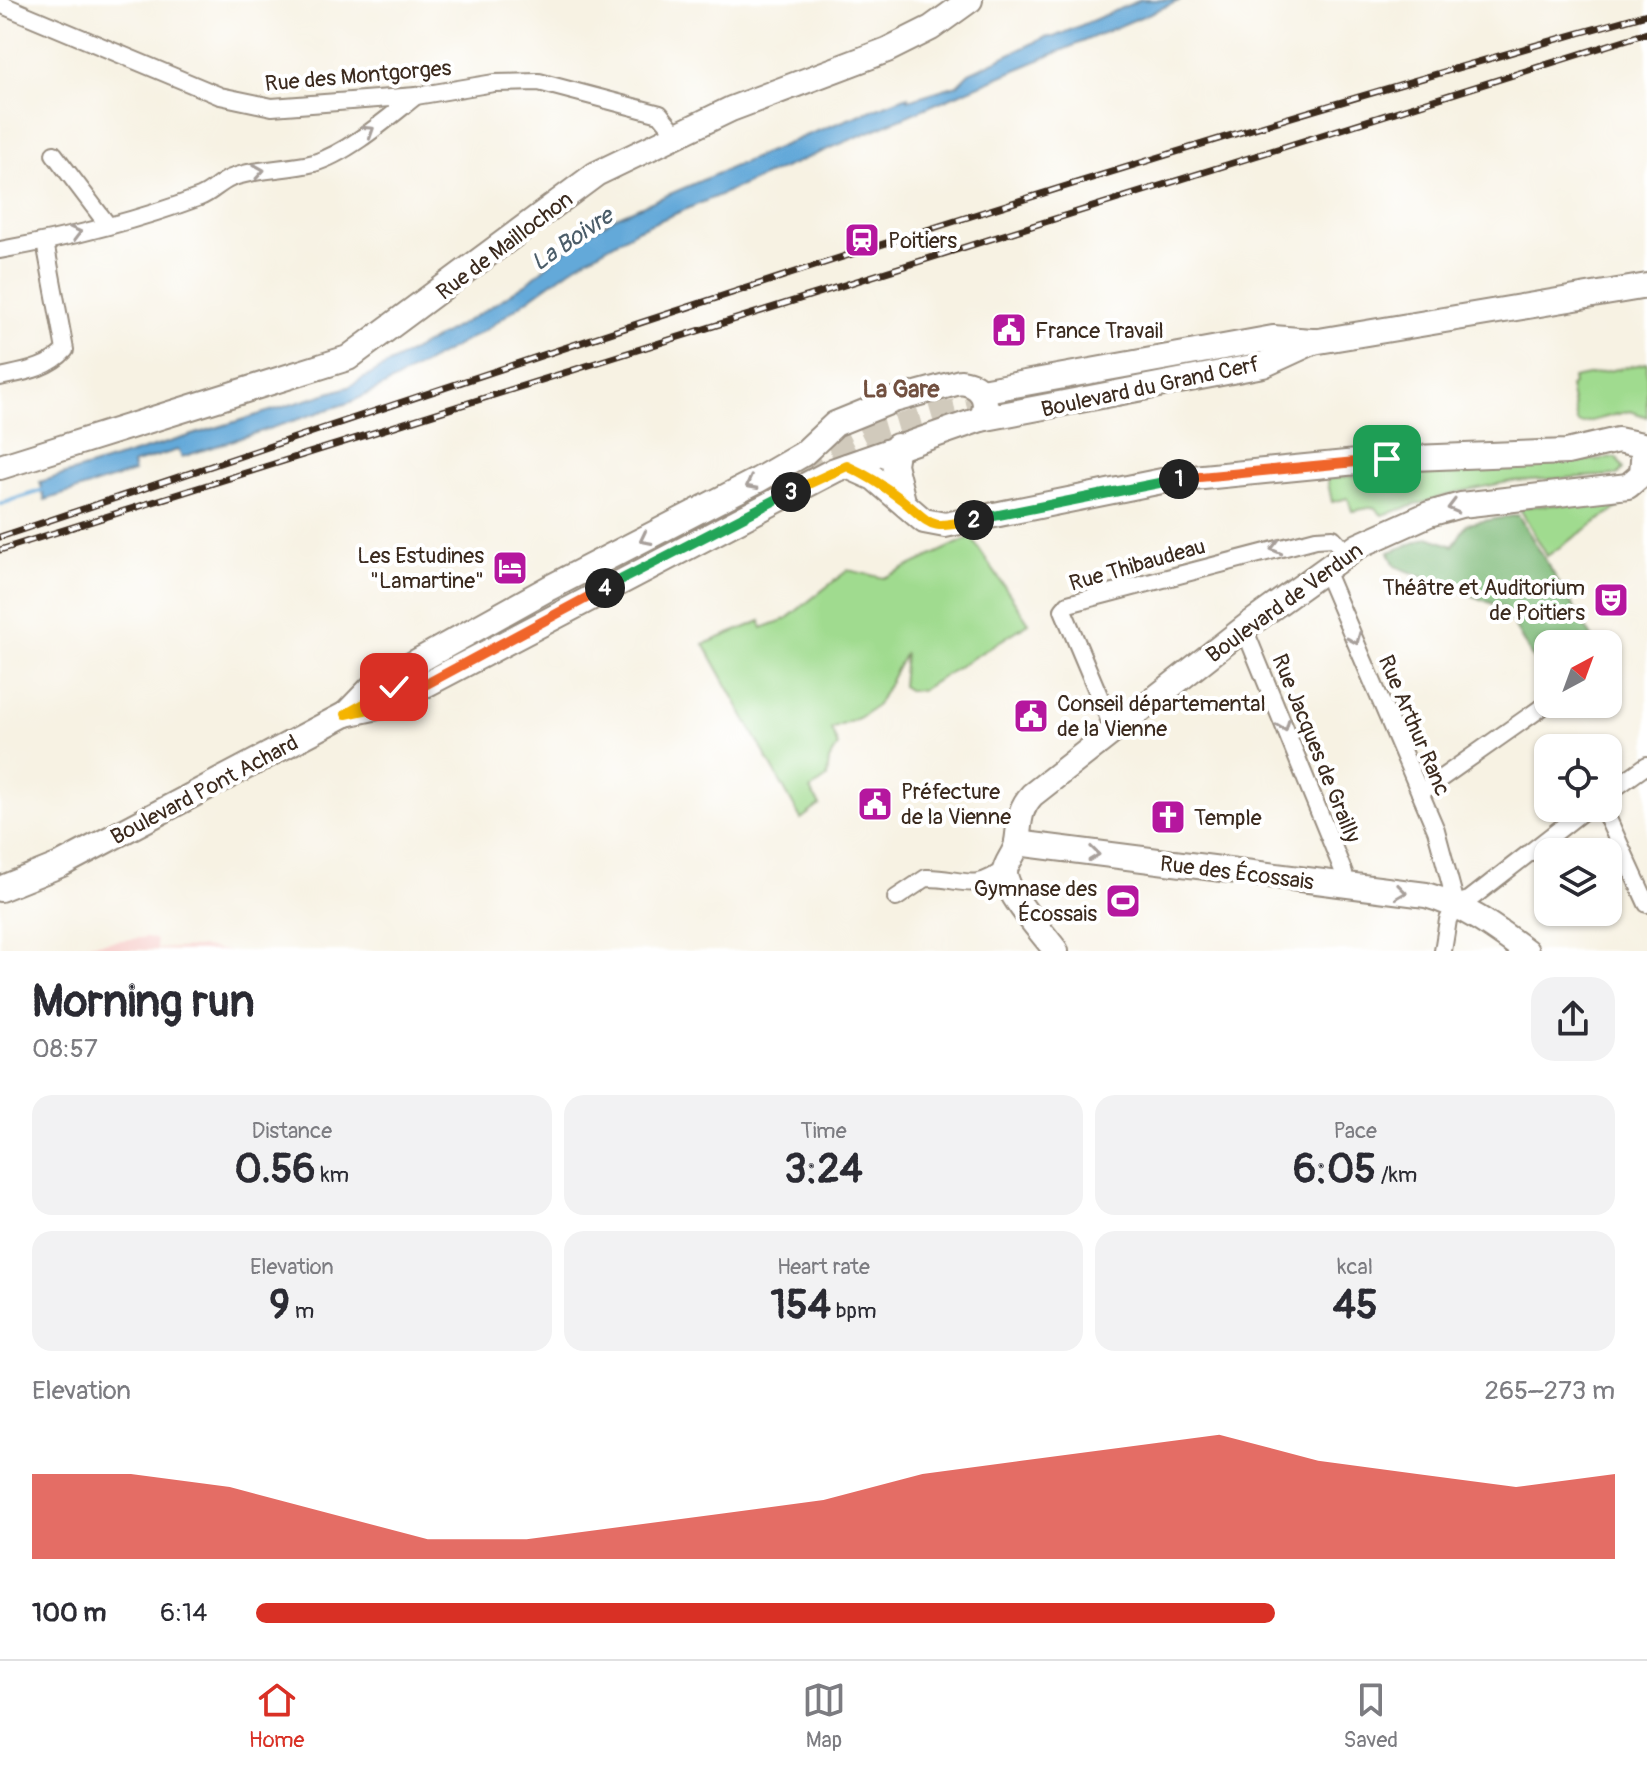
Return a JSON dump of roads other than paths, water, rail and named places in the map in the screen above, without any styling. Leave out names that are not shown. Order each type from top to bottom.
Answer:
[{"type":"street","name":"Rue de Maillochon","points":[[0,469],[348,358],[596,174],[731,109],[887,50],[931,28],[970,0]]},
{"type":"street","name":"Rue des Montgorges","points":[[0,4],[220,96],[253,105],[272,107],[416,96],[494,83],[539,82],[660,114],[677,135]]},
{"type":"street","points":[[0,250],[45,242],[205,195],[227,180],[243,174],[319,161],[371,130],[416,96]]},
{"type":"street","points":[[54,154],[107,224]]},
{"type":"street","points":[[0,377],[30,371],[56,360],[65,350],[45,242]]},
{"type":"street","name":"Boulevard du Grand Cerf","points":[[1382,328],[1403,314],[1647,270]]},
{"type":"street","name":"Boulevard du Grand Cerf","points":[[1008,401],[1382,328],[1410,328],[1647,286]]},
{"type":"street","name":"Boulevard du Grand Cerf","points":[[817,443],[835,424],[894,400],[960,382],[971,383],[981,391],[1273,338],[1315,341]]},
{"type":"street","name":"Boulevard du Grand Cerf","points":[[897,446],[981,419],[1263,365],[1315,341]]},
{"type":"street","points":[[981,391],[986,408],[981,419]]},
{"type":"street","points":[[817,443],[821,459],[874,478],[924,521],[945,525],[1162,481],[1521,451],[1610,431],[1632,433],[1645,446]]},
{"type":"street","name":"Boulevard Pont Achard","points":[[346,714],[373,686],[549,588],[758,480],[817,443]]},
{"type":"street","points":[[897,446],[894,464],[903,501]]},
{"type":"street","name":"Boulevard Pont Achard","points":[[346,714],[387,705],[841,468],[897,446]]},
{"type":"street","name":"Boulevard de Verdun","points":[[997,874],[1017,843],[1017,825],[1025,803],[1244,628],[1346,552],[1429,514],[1492,499],[1628,486],[1642,474],[1645,446]]},
{"type":"street","name":"Rue Thibaudeau","points":[[1114,731],[1063,610],[1068,604],[1316,539],[1333,538],[1346,552]]},
{"type":"street","name":"Rue Arthur Ranc","points":[[1324,568],[1436,830],[1456,904]]},
{"type":"street","name":"Boulevard Pont Achard","points":[[0,904],[62,864],[587,582]]},
{"type":"street","name":"Rue Jacques de Grailly","points":[[1244,628],[1344,873],[1344,885]]},
{"type":"street","points":[[1420,793],[1534,713]]},
{"type":"street","points":[[1622,783],[1647,765]]},
{"type":"street","points":[[1443,951],[1448,920],[1456,904],[1469,900],[1569,822]]},
{"type":"street","points":[[1609,822],[1647,904]]},
{"type":"street","name":"Rue des Écossais","points":[[1017,843],[1426,895],[1456,904],[1526,951]]},
{"type":"street","points":[[0,875],[62,864]]},
{"type":"street","points":[[896,898],[926,878],[958,884],[997,874],[1056,951]]},
{"type":"water","name":"La Boivre","points":[[1140,0],[1181,0],[637,230],[576,265],[487,329],[351,402],[182,457],[178,450],[132,464],[134,472],[45,500],[40,482],[348,387],[479,314],[527,283],[573,243],[614,218],[807,135],[908,96],[908,100],[957,85],[969,73],[1046,37],[1054,37]]},
{"type":"waterway","name":"La Boivre","points":[[0,504],[47,489]]},
{"type":"tunnel","points":[[767,487],[873,434],[941,414],[1008,401]]},
{"type":"tunnel","points":[[587,582],[621,564]]},
{"type":"railway","points":[[0,537],[820,264],[1232,135],[1647,14]]},
{"type":"railway","points":[[0,550],[1647,33]]},
{"type":"place","name":"Poitiers","points":[[862,240]]},
{"type":"place","name":"France Travail","points":[[1009,330]]},
{"type":"place","name":"Les Estudines \"Lamartine\"","points":[[510,568]]},
{"type":"place","name":"Théâtre et Auditorium de Poitiers","points":[[1611,600]]},
{"type":"place","name":"Conseil départemental de la Vienne","points":[[1031,716]]},
{"type":"place","name":"Préfecture de la Vienne","points":[[875,804]]},
{"type":"place","name":"Temple","points":[[1168,817]]},
{"type":"place","name":"Gymnase des Écossais","points":[[1123,901]]},
{"type":"district","name":"La Gare","points":[[901,389]]}]
